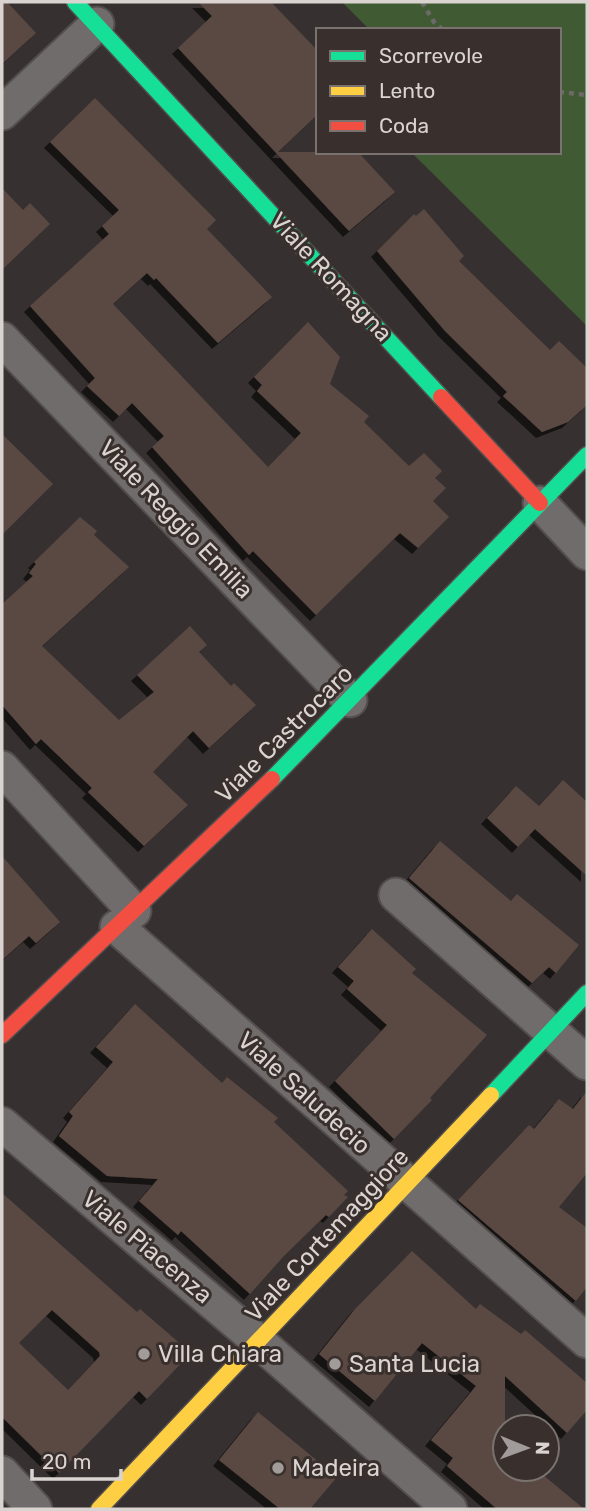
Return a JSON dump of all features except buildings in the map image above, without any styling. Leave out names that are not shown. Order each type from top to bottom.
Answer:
[{"type":"street","points":[[2,113],[86,13]]},
{"type":"street","name":"Viale Romagna","points":[[86,13],[587,553]]},
{"type":"street","name":"Viale Reggio Emilia","points":[[2,339],[350,699]]},
{"type":"street","name":"Viale Castrocaro","points":[[2,1035],[236,816],[587,455]]},
{"type":"street","name":"Viale Saludecio","points":[[2,768],[126,919],[407,1184],[587,1341]]},
{"type":"street","points":[[396,895],[587,1063]]},
{"type":"street","name":"Viale Cortemaggiore","points":[[99,1509],[587,993]]},
{"type":"street","name":"Viale Piacenza","points":[[2,1124],[258,1341],[450,1509]]},
{"type":"street","points":[[2,1473],[35,1509]]},
{"type":"path","points":[[422,2],[441,28]]},
{"type":"path","points":[[561,92],[587,95]]},
{"type":"green space","points":[[342,2],[587,2],[587,326],[413,154],[561,154],[561,28],[368,28]]},
{"type":"traffic: fast","points":[[75,2],[441,397]]},
{"type":"traffic: fast","points":[[272,779],[587,455]]},
{"type":"traffic: fast","points":[[491,1095],[587,993]]},
{"type":"traffic: slow","points":[[99,1509],[491,1095]]},
{"type":"traffic: jam","points":[[441,397],[540,503]]},
{"type":"traffic: jam","points":[[2,1035],[272,779]]},
{"type":"place","name":"Villa Chiara","points":[[144,1354]]},
{"type":"place","name":"Santa Lucia","points":[[335,1364]]},
{"type":"place","name":"Madeira","points":[[278,1468]]}]
